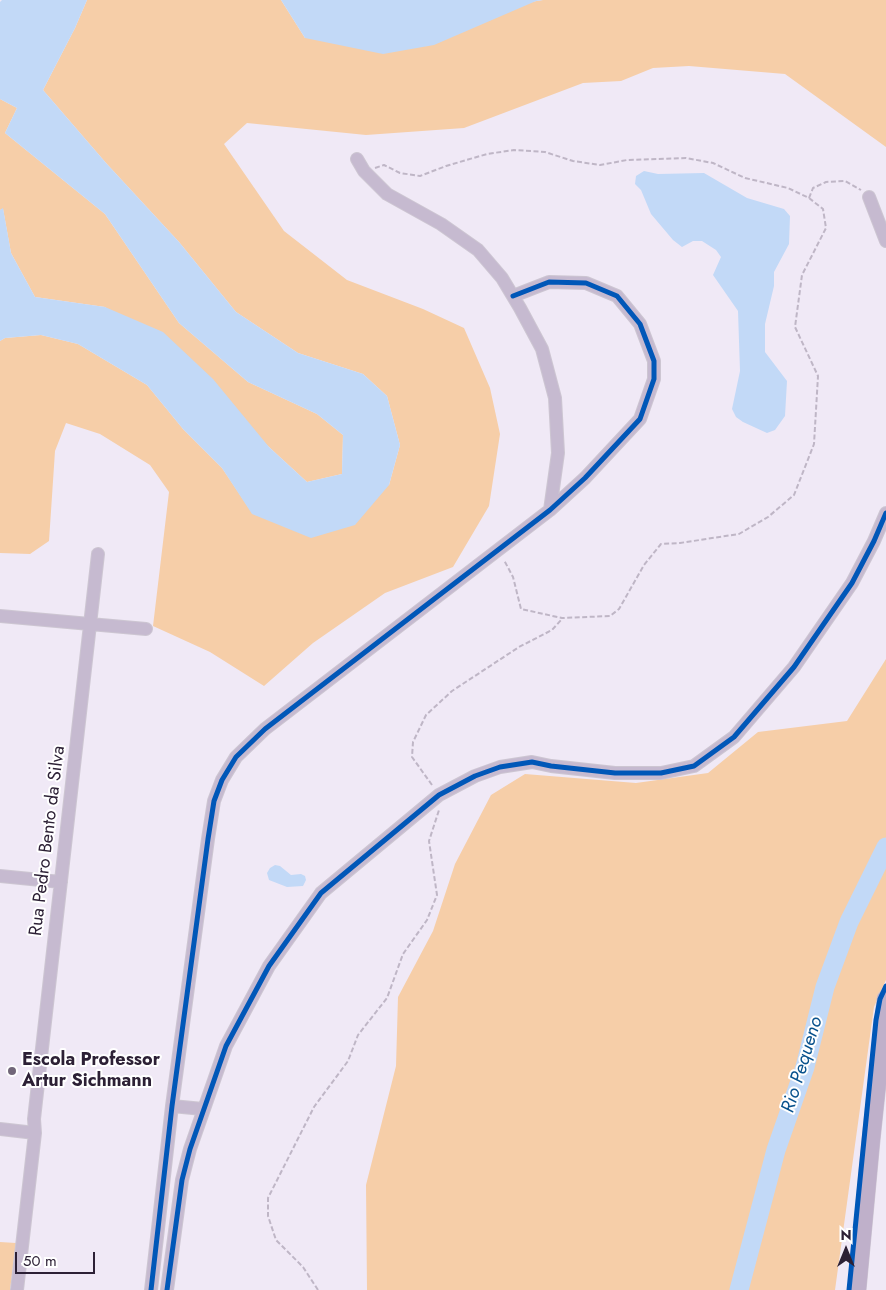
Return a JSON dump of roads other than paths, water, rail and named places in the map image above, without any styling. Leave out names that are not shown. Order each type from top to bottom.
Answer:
[{"type":"main road","points":[[857,1290],[870,1140],[886,999]]},
{"type":"street","points":[[357,159],[364,170],[387,194],[441,224],[478,250],[502,278],[542,349],[555,398],[558,454],[550,510]]},
{"type":"street","points":[[869,197],[886,241]]},
{"type":"street","points":[[151,1290],[172,1106],[208,839],[214,801],[222,780],[236,757],[264,729],[550,510],[585,478],[640,419],[654,379],[654,361],[640,324],[617,296],[586,283],[550,282],[512,296]]},
{"type":"street","points":[[167,1290],[182,1180],[203,1109],[226,1046],[265,974],[321,894],[439,795],[475,776],[500,767],[532,762],[615,773],[661,773],[694,766],[734,736],[794,667],[852,583],[886,513]]},
{"type":"street","name":"Rua Pedro Bento da Silva","points":[[17,1290],[35,1133],[34,1119],[98,554]]},
{"type":"street","points":[[0,616],[146,629]]},
{"type":"street","points":[[0,876],[61,882]]},
{"type":"street","points":[[172,1106],[203,1109]]},
{"type":"street","points":[[0,1129],[35,1133]]},
{"type":"water","points":[[2,0],[87,0],[75,28],[43,90],[106,163],[179,242],[236,312],[298,353],[363,374],[387,396],[400,445],[389,485],[355,525],[311,538],[252,514],[222,468],[183,429],[147,385],[78,344],[41,335],[5,338],[0,341],[0,210],[3,208],[11,253],[35,297],[105,307],[163,332],[213,379],[269,447],[307,482],[342,474],[343,435],[317,414],[248,382],[179,323],[105,214],[5,133],[17,108],[0,99],[0,2]]},
{"type":"water","points":[[281,0],[543,0],[536,1],[434,45],[383,54],[305,38]]},
{"type":"water","points":[[644,171],[658,174],[704,173],[747,198],[784,209],[790,216],[789,244],[774,272],[774,286],[765,324],[765,352],[787,381],[785,416],[775,430],[767,433],[743,422],[736,417],[732,409],[740,371],[738,311],[713,275],[721,257],[716,250],[702,241],[693,241],[682,247],[673,240],[651,214],[641,190],[635,184],[636,176]]},
{"type":"water","points":[[275,865],[280,866],[291,875],[301,874],[305,876],[306,880],[303,886],[287,887],[269,880],[267,873]]},
{"type":"waterway","name":"Rio Pequeno","points":[[739,1290],[776,1150],[805,1067],[825,987],[849,922],[886,847]]},
{"type":"place","name":"Escola Professor Artur Sichmann","points":[[12,1071]]}]
